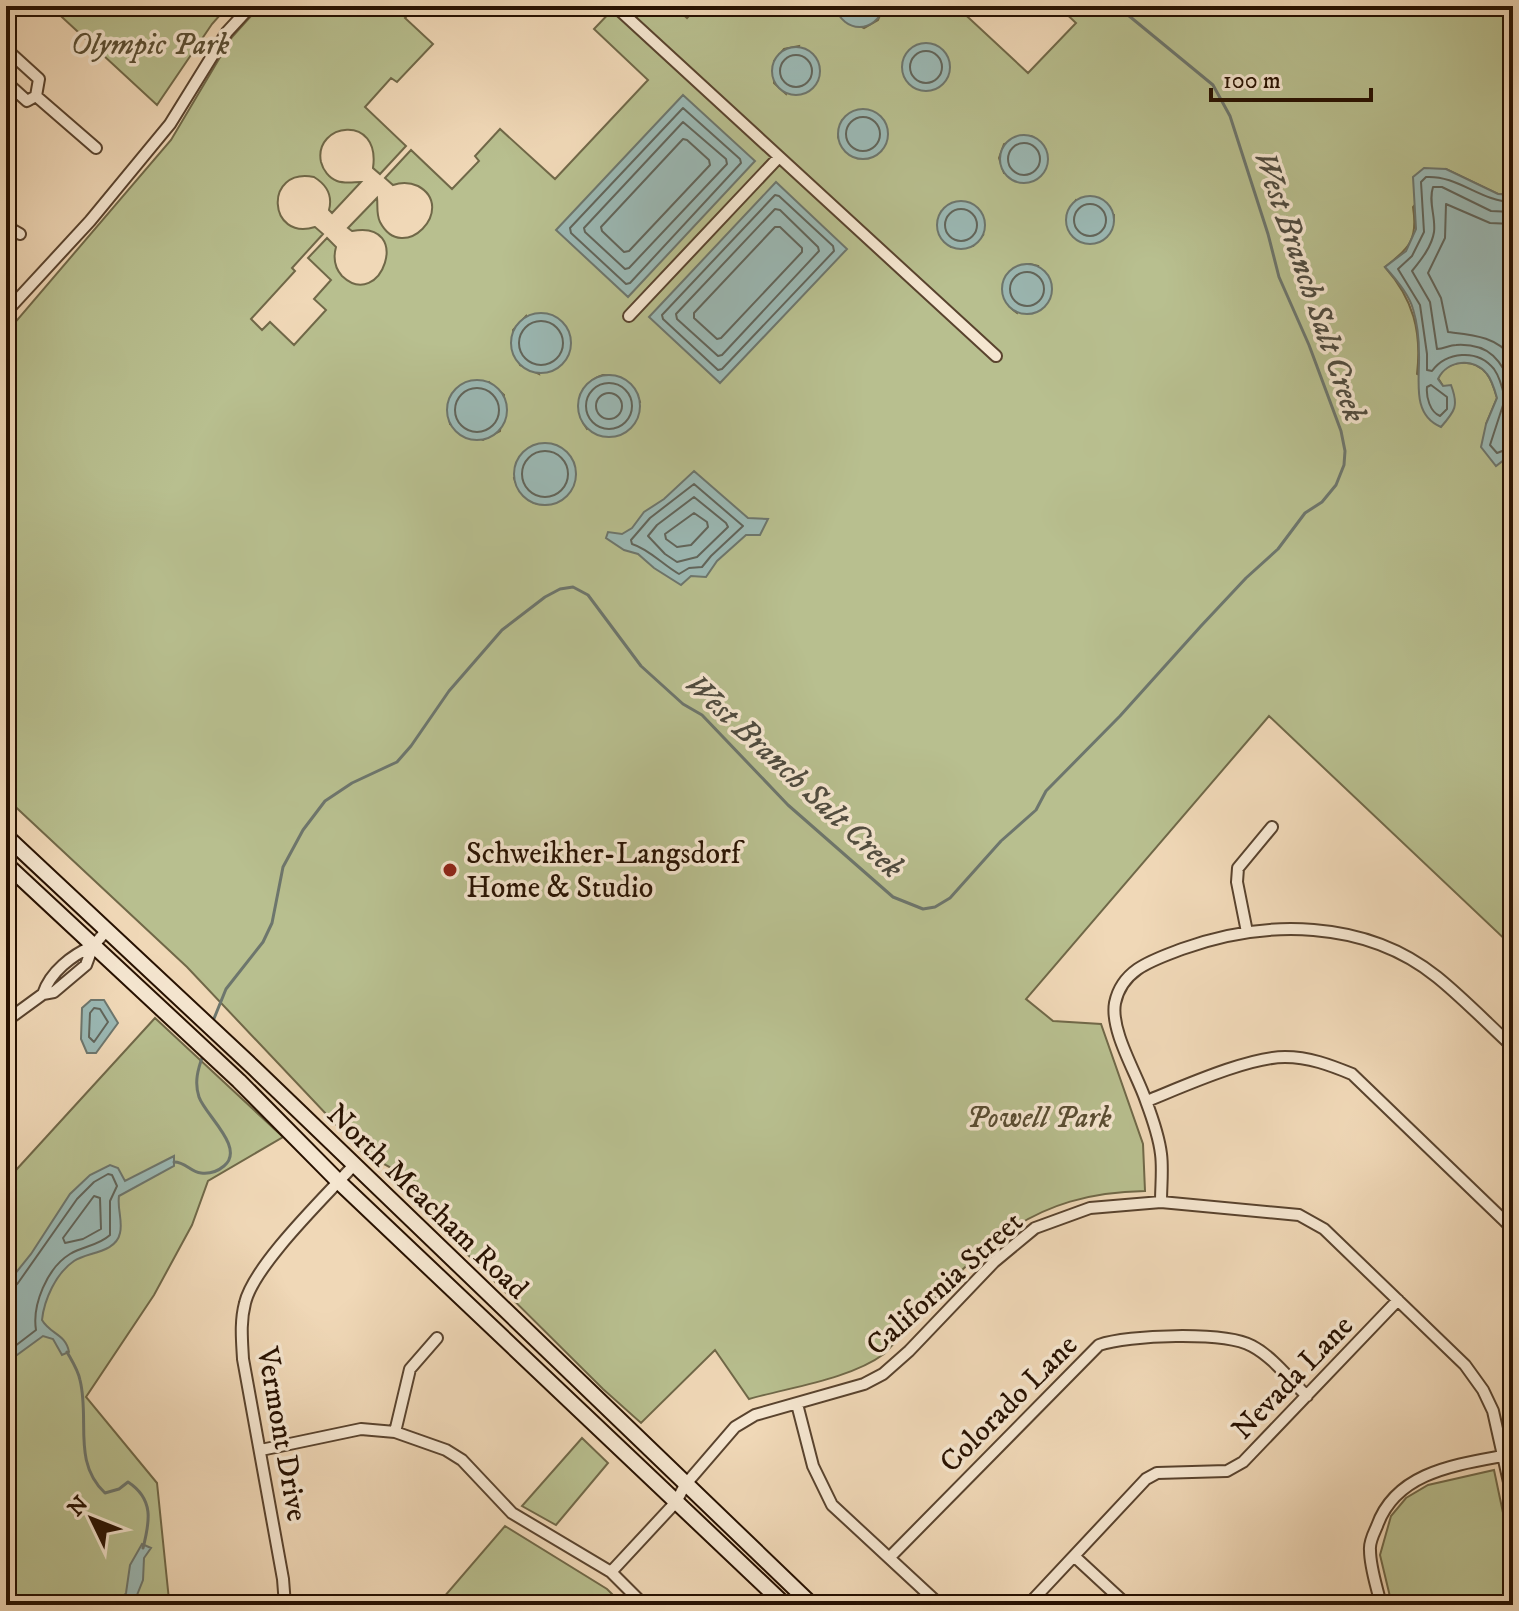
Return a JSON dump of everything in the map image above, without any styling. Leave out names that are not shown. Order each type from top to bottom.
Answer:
[{"type":"main road","name":"North Meacham Road","points":[[6,836],[227,1043],[812,1605]]},
{"type":"main road","name":"North Meacham Road","points":[[6,864],[220,1063],[339,1182],[785,1605]]},
{"type":"street","points":[[6,312],[90,221],[170,124],[227,32],[251,6]]},
{"type":"street","points":[[615,6],[996,356]]},
{"type":"street","points":[[6,49],[39,79],[36,96]]},
{"type":"street","points":[[6,82],[27,101],[36,96]]},
{"type":"street","points":[[36,96],[96,148]]},
{"type":"street","points":[[629,316],[779,157]]},
{"type":"street","points":[[6,226],[20,234]]},
{"type":"street","points":[[1247,932],[1237,882],[1238,868],[1272,827]]},
{"type":"street","points":[[1161,1202],[1161,1152],[1147,1101],[1117,1028],[1115,1005],[1122,984],[1136,967],[1208,940],[1247,932],[1285,929],[1333,931],[1378,943],[1437,977],[1513,1047]]},
{"type":"street","points":[[6,1020],[43,994],[54,992],[86,965],[93,946],[107,930]]},
{"type":"street","points":[[43,994],[46,984],[75,954],[93,946]]},
{"type":"street","points":[[1147,1101],[1244,1065],[1283,1056],[1320,1061],[1352,1074],[1513,1229]]},
{"type":"street","name":"Vermont Drive","points":[[285,1605],[261,1450],[243,1359],[241,1332],[245,1301],[255,1278],[271,1258],[353,1166]]},
{"type":"street","name":"California Street","points":[[611,1572],[676,1502],[685,1485],[735,1427],[755,1415],[864,1384],[883,1374],[994,1262],[1035,1228],[1090,1208],[1161,1202],[1299,1215],[1324,1229],[1465,1365],[1483,1390],[1508,1455],[1513,1500]]},
{"type":"street","name":"Nevada Lane","points":[[1028,1605],[1146,1479],[1169,1471],[1227,1471],[1243,1462],[1398,1300]]},
{"type":"street","points":[[395,1432],[410,1369],[437,1338]]},
{"type":"street","name":"Colorado Lane","points":[[890,1557],[1099,1345],[1118,1338],[1230,1340],[1250,1345],[1264,1354],[1307,1396]]},
{"type":"street","points":[[797,1404],[813,1466],[832,1505],[940,1605]]},
{"type":"street","points":[[261,1450],[361,1429],[395,1432],[446,1450],[462,1460],[512,1513],[611,1572],[644,1605]]},
{"type":"street","points":[[1381,1605],[1369,1547],[1380,1516],[1399,1493],[1420,1478],[1444,1467],[1508,1455]]},
{"type":"street","points":[[1074,1556],[1127,1605]]},
{"type":"green space","name":"Olympic Park","points":[[50,6],[228,6],[212,24],[157,105]]},
{"type":"green space","name":"Powell Park","points":[[260,6],[416,6],[405,18],[433,44],[397,82],[391,78],[365,107],[406,146],[380,174],[373,168],[373,150],[367,138],[347,130],[336,132],[327,139],[321,149],[321,162],[334,180],[361,182],[332,213],[329,210],[328,191],[314,177],[297,177],[286,183],[280,192],[278,204],[288,224],[299,229],[315,227],[323,234],[292,268],[295,271],[251,319],[262,330],[270,322],[294,345],[326,310],[314,299],[331,280],[308,258],[327,238],[336,247],[335,262],[342,276],[356,284],[369,283],[379,275],[385,263],[386,250],[382,238],[371,231],[352,231],[348,228],[377,198],[380,222],[390,234],[401,238],[413,236],[430,219],[432,207],[429,196],[418,186],[406,183],[393,185],[385,178],[411,150],[452,189],[479,161],[475,156],[500,129],[555,179],[648,80],[594,29],[616,6],[674,6],[687,18],[698,6],[835,6],[837,14],[864,28],[878,20],[884,6],[956,6],[1028,73],[1076,23],[1058,6],[1513,6],[1513,195],[1498,194],[1446,169],[1413,207],[1414,227],[1410,242],[1385,267],[1403,291],[1413,316],[1418,344],[1417,374],[1443,386],[1438,378],[1454,364],[1468,363],[1482,369],[1490,379],[1497,398],[1486,424],[1496,465],[1513,453],[1513,947],[1269,716],[1026,999],[1053,1021],[1101,1024],[1143,1144],[1145,1191],[1099,1195],[1060,1205],[1026,1220],[968,1264],[884,1354],[870,1363],[820,1381],[749,1399],[715,1350],[641,1423],[456,1243],[395,1170],[362,1152],[187,967],[6,798],[6,333],[171,140],[232,37]],"holes":[[[799,46],[786,94],[774,83],[774,61],[784,49]],[[842,121],[881,151],[862,158],[850,154],[838,137]],[[1031,136],[1044,148],[1047,158],[1041,175],[1004,173],[999,158],[1004,144]],[[1076,200],[1114,215],[1109,232],[1095,243],[1069,230],[1067,214]],[[941,212],[983,235],[973,246],[951,247],[943,240],[938,227]],[[1030,264],[1038,266],[1017,313],[1005,299],[1004,291],[1004,283],[1013,270]],[[526,316],[539,374],[520,365],[513,330]],[[603,375],[616,377],[631,386],[640,402],[587,429],[579,405],[588,384]],[[489,382],[504,395],[500,431],[483,440],[450,424],[448,403]],[[557,446],[571,460],[575,474],[572,487],[562,498],[550,504],[536,504],[523,496],[514,478]]]},
{"type":"green space","points":[[155,1018],[283,1137],[208,1181],[192,1225],[154,1295],[86,1397],[157,1483],[169,1600],[163,1605],[6,1605],[6,1181]]},
{"type":"green space","points":[[582,1438],[608,1463],[556,1525],[522,1506]]},
{"type":"green space","points":[[1494,1470],[1513,1560],[1513,1605],[1392,1605],[1380,1555],[1391,1516],[1406,1498],[1428,1485]]},
{"type":"green space","points":[[505,1526],[607,1589],[623,1605],[437,1605]]},
{"type":"water","points":[[835,6],[884,6],[874,22],[860,27],[845,22]]},
{"type":"water","points":[[926,43],[943,50],[950,67],[943,84],[926,91],[909,84],[902,67],[909,50]]},
{"type":"water","points":[[796,47],[805,48],[813,54],[819,62],[819,80],[813,88],[805,94],[796,95],[787,94],[779,88],[773,80],[772,71],[773,62],[779,54],[787,48]]},
{"type":"water","points":[[683,95],[755,161],[628,297],[556,230]]},
{"type":"water","points":[[863,109],[880,117],[888,134],[880,151],[863,159],[846,151],[838,134],[846,117]]},
{"type":"water","points":[[1024,135],[1041,142],[1048,159],[1041,176],[1024,183],[1007,176],[1000,159],[1007,142]]},
{"type":"water","points":[[1424,168],[1446,169],[1498,194],[1513,195],[1513,453],[1496,466],[1481,447],[1497,398],[1490,379],[1482,369],[1468,363],[1448,368],[1438,379],[1443,386],[1451,385],[1454,408],[1441,427],[1431,421],[1425,414],[1419,395],[1419,343],[1413,309],[1405,292],[1385,267],[1406,251],[1416,229],[1413,177]]},
{"type":"water","points":[[776,182],[847,249],[720,383],[649,317]]},
{"type":"water","points":[[1090,196],[1107,203],[1114,220],[1107,237],[1090,244],[1073,237],[1066,220],[1073,203]]},
{"type":"water","points":[[961,201],[978,208],[985,225],[978,242],[961,249],[944,242],[937,225],[944,208]]},
{"type":"water","points":[[1027,264],[1045,271],[1052,289],[1045,307],[1027,314],[1009,307],[1002,289],[1009,271]]},
{"type":"water","points":[[541,313],[563,321],[571,343],[563,365],[541,373],[519,365],[511,343],[519,321]]},
{"type":"water","points":[[609,375],[621,377],[631,384],[638,394],[638,418],[631,428],[621,435],[609,437],[597,435],[587,428],[580,418],[578,406],[580,394],[587,384],[597,377]]},
{"type":"water","points":[[477,380],[489,382],[498,389],[505,398],[505,422],[498,431],[489,438],[477,440],[465,438],[456,431],[449,422],[447,410],[449,398],[456,389],[465,382]]},
{"type":"water","points":[[545,443],[567,452],[576,474],[567,496],[545,505],[523,496],[514,474],[523,452]]},
{"type":"water","points":[[694,471],[748,518],[768,519],[760,535],[746,535],[717,561],[706,577],[691,576],[681,585],[638,554],[624,550],[606,538],[608,532],[622,534],[632,528],[644,512],[664,499]]},
{"type":"water","points":[[91,1000],[104,1000],[118,1023],[96,1053],[87,1053],[81,1039],[82,1008]]},
{"type":"water","points":[[174,1156],[174,1166],[119,1196],[121,1228],[113,1245],[74,1261],[52,1288],[42,1320],[65,1341],[69,1352],[62,1355],[53,1339],[43,1336],[6,1363],[6,1285],[31,1254],[70,1194],[90,1175],[110,1165],[118,1168],[125,1181]]},
{"type":"water","points":[[142,1544],[151,1548],[144,1558],[143,1580],[133,1605],[117,1605],[126,1593],[130,1565]]},
{"type":"waterway","name":"West Branch Salt Creek","points":[[213,1021],[226,989],[263,942],[272,923],[283,867],[303,830],[325,801],[352,783],[397,762],[449,691],[502,630],[560,589],[573,587],[588,595],[641,666],[683,704],[702,715],[788,805],[893,897],[923,909],[935,907],[950,898],[1001,841],[1036,810],[1046,791],[1120,716],[1246,578],[1278,549],[1305,513],[1322,502],[1336,485],[1344,465],[1341,431],[1309,345],[1279,277],[1230,116],[1213,85],[1117,6]]},
{"type":"waterway","name":"West Branch Salt Creek","points":[[174,1162],[207,1173],[222,1168],[229,1159],[227,1141],[199,1097],[197,1076],[203,1055]]},
{"type":"waterway","name":"West Branch Salt Creek","points":[[67,1352],[76,1369],[83,1395],[85,1454],[89,1468],[105,1493],[119,1489],[128,1482],[142,1496],[148,1511],[143,1548]]},
{"type":"place","name":"Schweikher-Langsdorf Home & Studio","points":[[450,870]]}]
